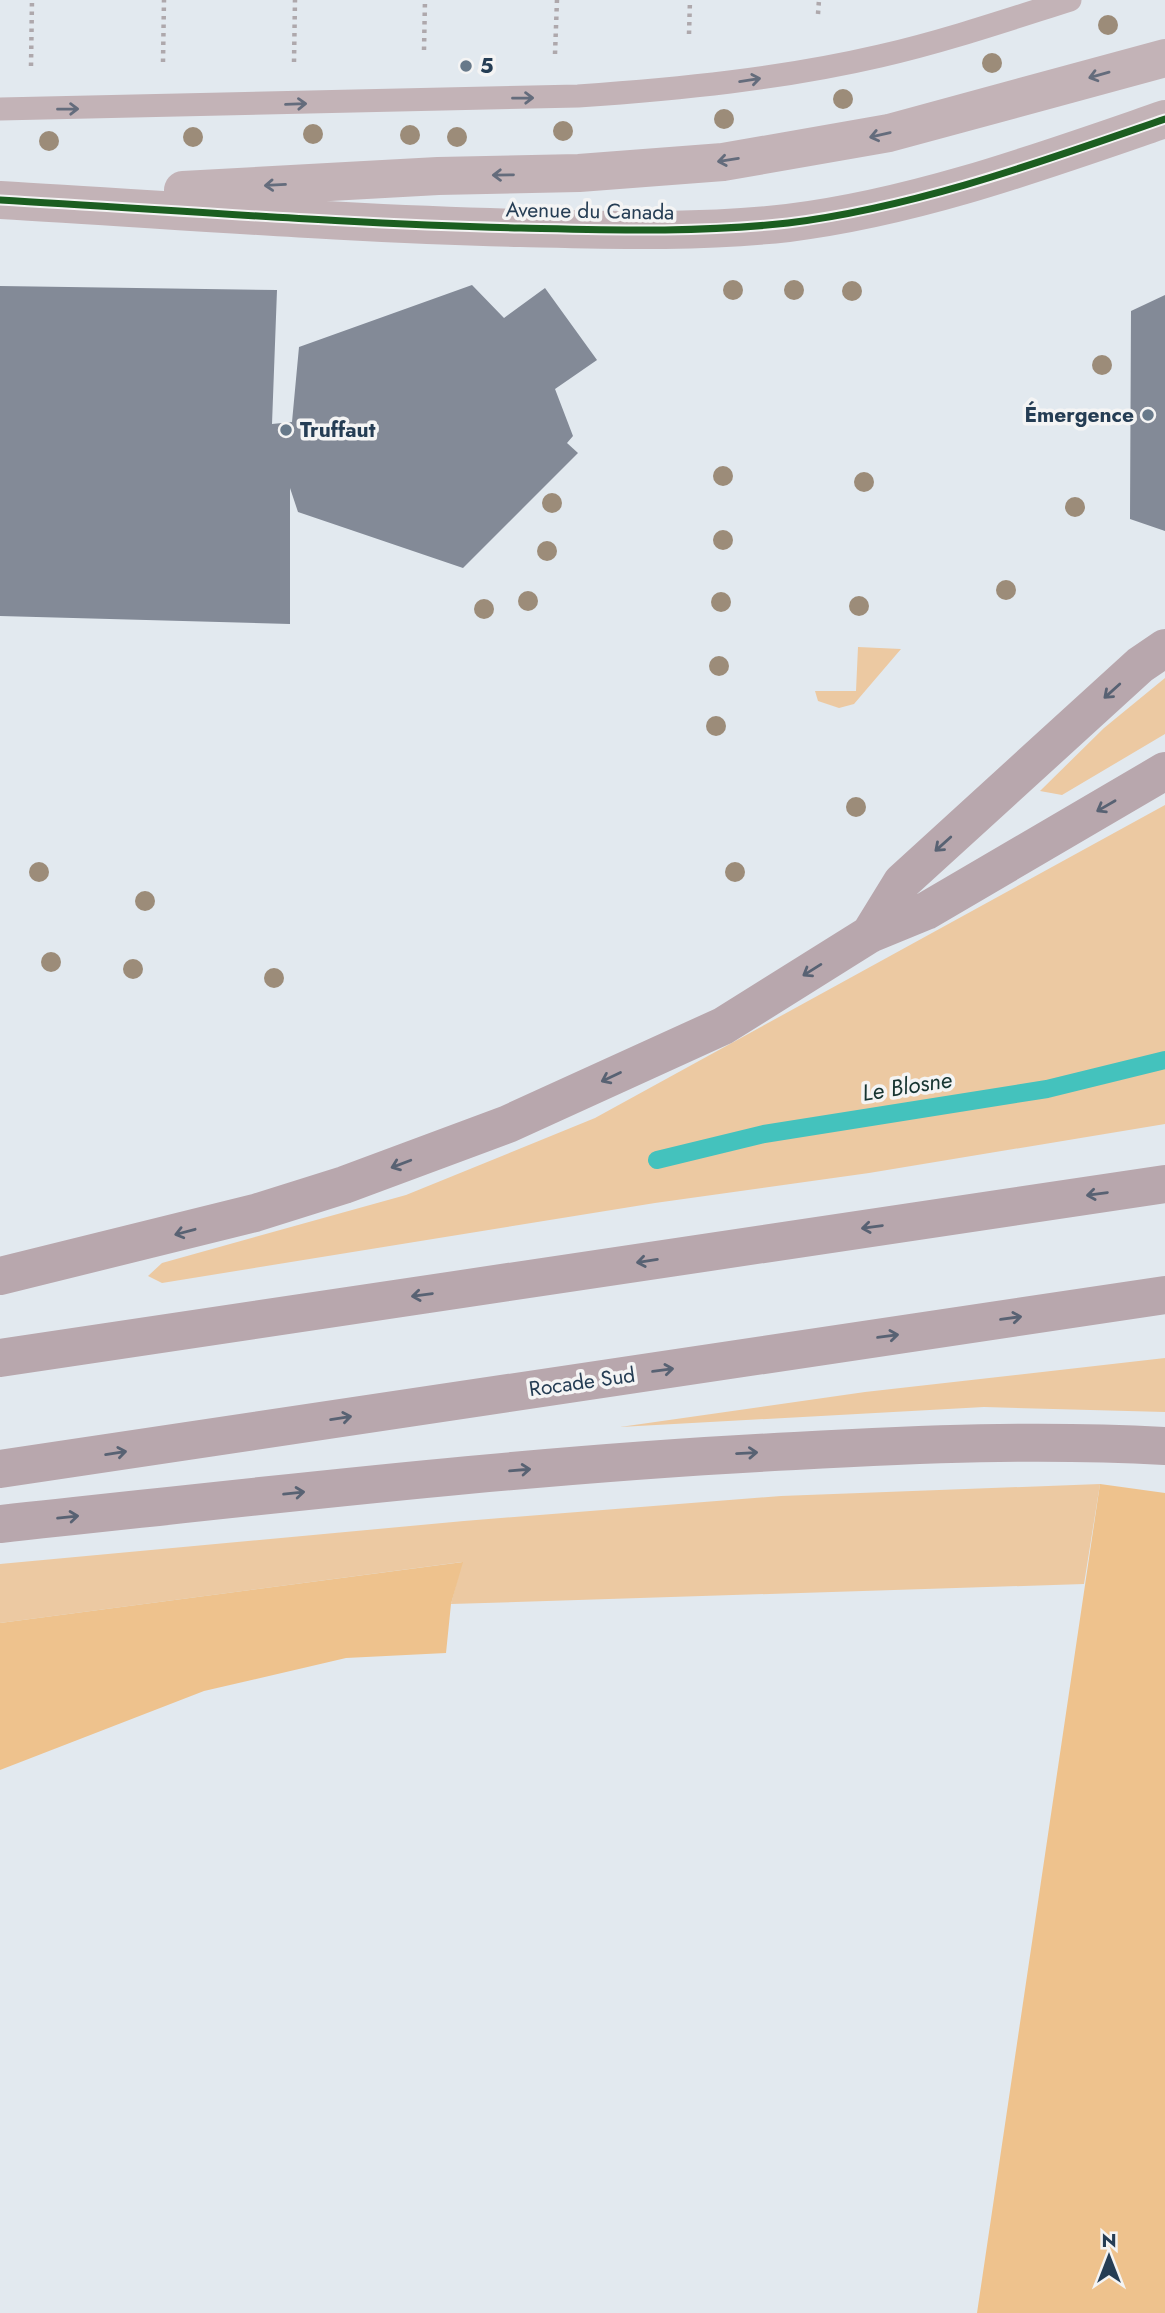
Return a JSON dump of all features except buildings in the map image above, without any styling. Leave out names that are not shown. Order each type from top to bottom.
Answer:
[{"type":"highway","points":[[870,934],[902,881],[1140,665],[1165,648]]},
{"type":"highway","points":[[0,1276],[255,1213],[344,1185],[508,1124],[723,1026],[870,934],[926,911],[1165,771]]},
{"type":"highway","points":[[0,1357],[1165,1184]]},
{"type":"highway","name":"Rocade Sud","points":[[0,1469],[1165,1295]]},
{"type":"highway","points":[[0,1524],[473,1474],[717,1455],[961,1442],[1062,1441],[1165,1446]]},
{"type":"street","name":"Avenue du Canada","points":[[0,200],[438,176],[579,173],[723,162],[890,133],[1165,58]]},
{"type":"street","name":"Avenue du Canada","points":[[0,200],[438,226],[706,230],[787,223],[874,209],[1165,119]]},
{"type":"lane","points":[[0,109],[578,96],[662,90],[745,81],[878,57],[1070,0]]},
{"type":"path","points":[[31,70],[32,0]]},
{"type":"path","points":[[163,66],[164,0]]},
{"type":"path","points":[[294,71],[295,0]]},
{"type":"path","points":[[424,50],[425,0]]},
{"type":"path","points":[[555,54],[556,0]]},
{"type":"path","points":[[689,34],[690,0]]},
{"type":"path","points":[[818,14],[819,0]]},
{"type":"shaded area","points":[[858,647],[901,649],[854,704],[839,708],[818,701],[815,691],[856,691]]},
{"type":"shaded area","points":[[1165,678],[1165,734],[1062,795],[1040,791],[1104,728]]},
{"type":"shaded area","points":[[1165,805],[1165,1124],[162,1283],[148,1276],[162,1263],[406,1195],[595,1118]]},
{"type":"shaded area","points":[[1165,1358],[1165,1412],[984,1407],[620,1427],[865,1392]]},
{"type":"shaded area","points":[[1100,1484],[1084,1584],[451,1604],[462,1562],[0,1623],[0,1564],[464,1521],[781,1496]]},
{"type":"shaded area","points":[[1100,1484],[1165,1493],[1165,2313],[977,2313]]},
{"type":"shaded area","points":[[463,1562],[451,1604],[446,1653],[346,1658],[204,1691],[0,1770],[0,1623]]},
{"type":"waterway","name":"Le Blosne","points":[[657,1160],[764,1134],[1047,1089],[1165,1060]]},
{"type":"cycle path","points":[[0,200],[456,226],[655,230],[755,226],[836,216],[932,194],[1026,166],[1165,119]]},
{"type":"place","name":"5","points":[[466,66]]},
{"type":"place","name":"Émergence","points":[[1148,415]]},
{"type":"place","name":"Truffaut","points":[[286,430]]}]
